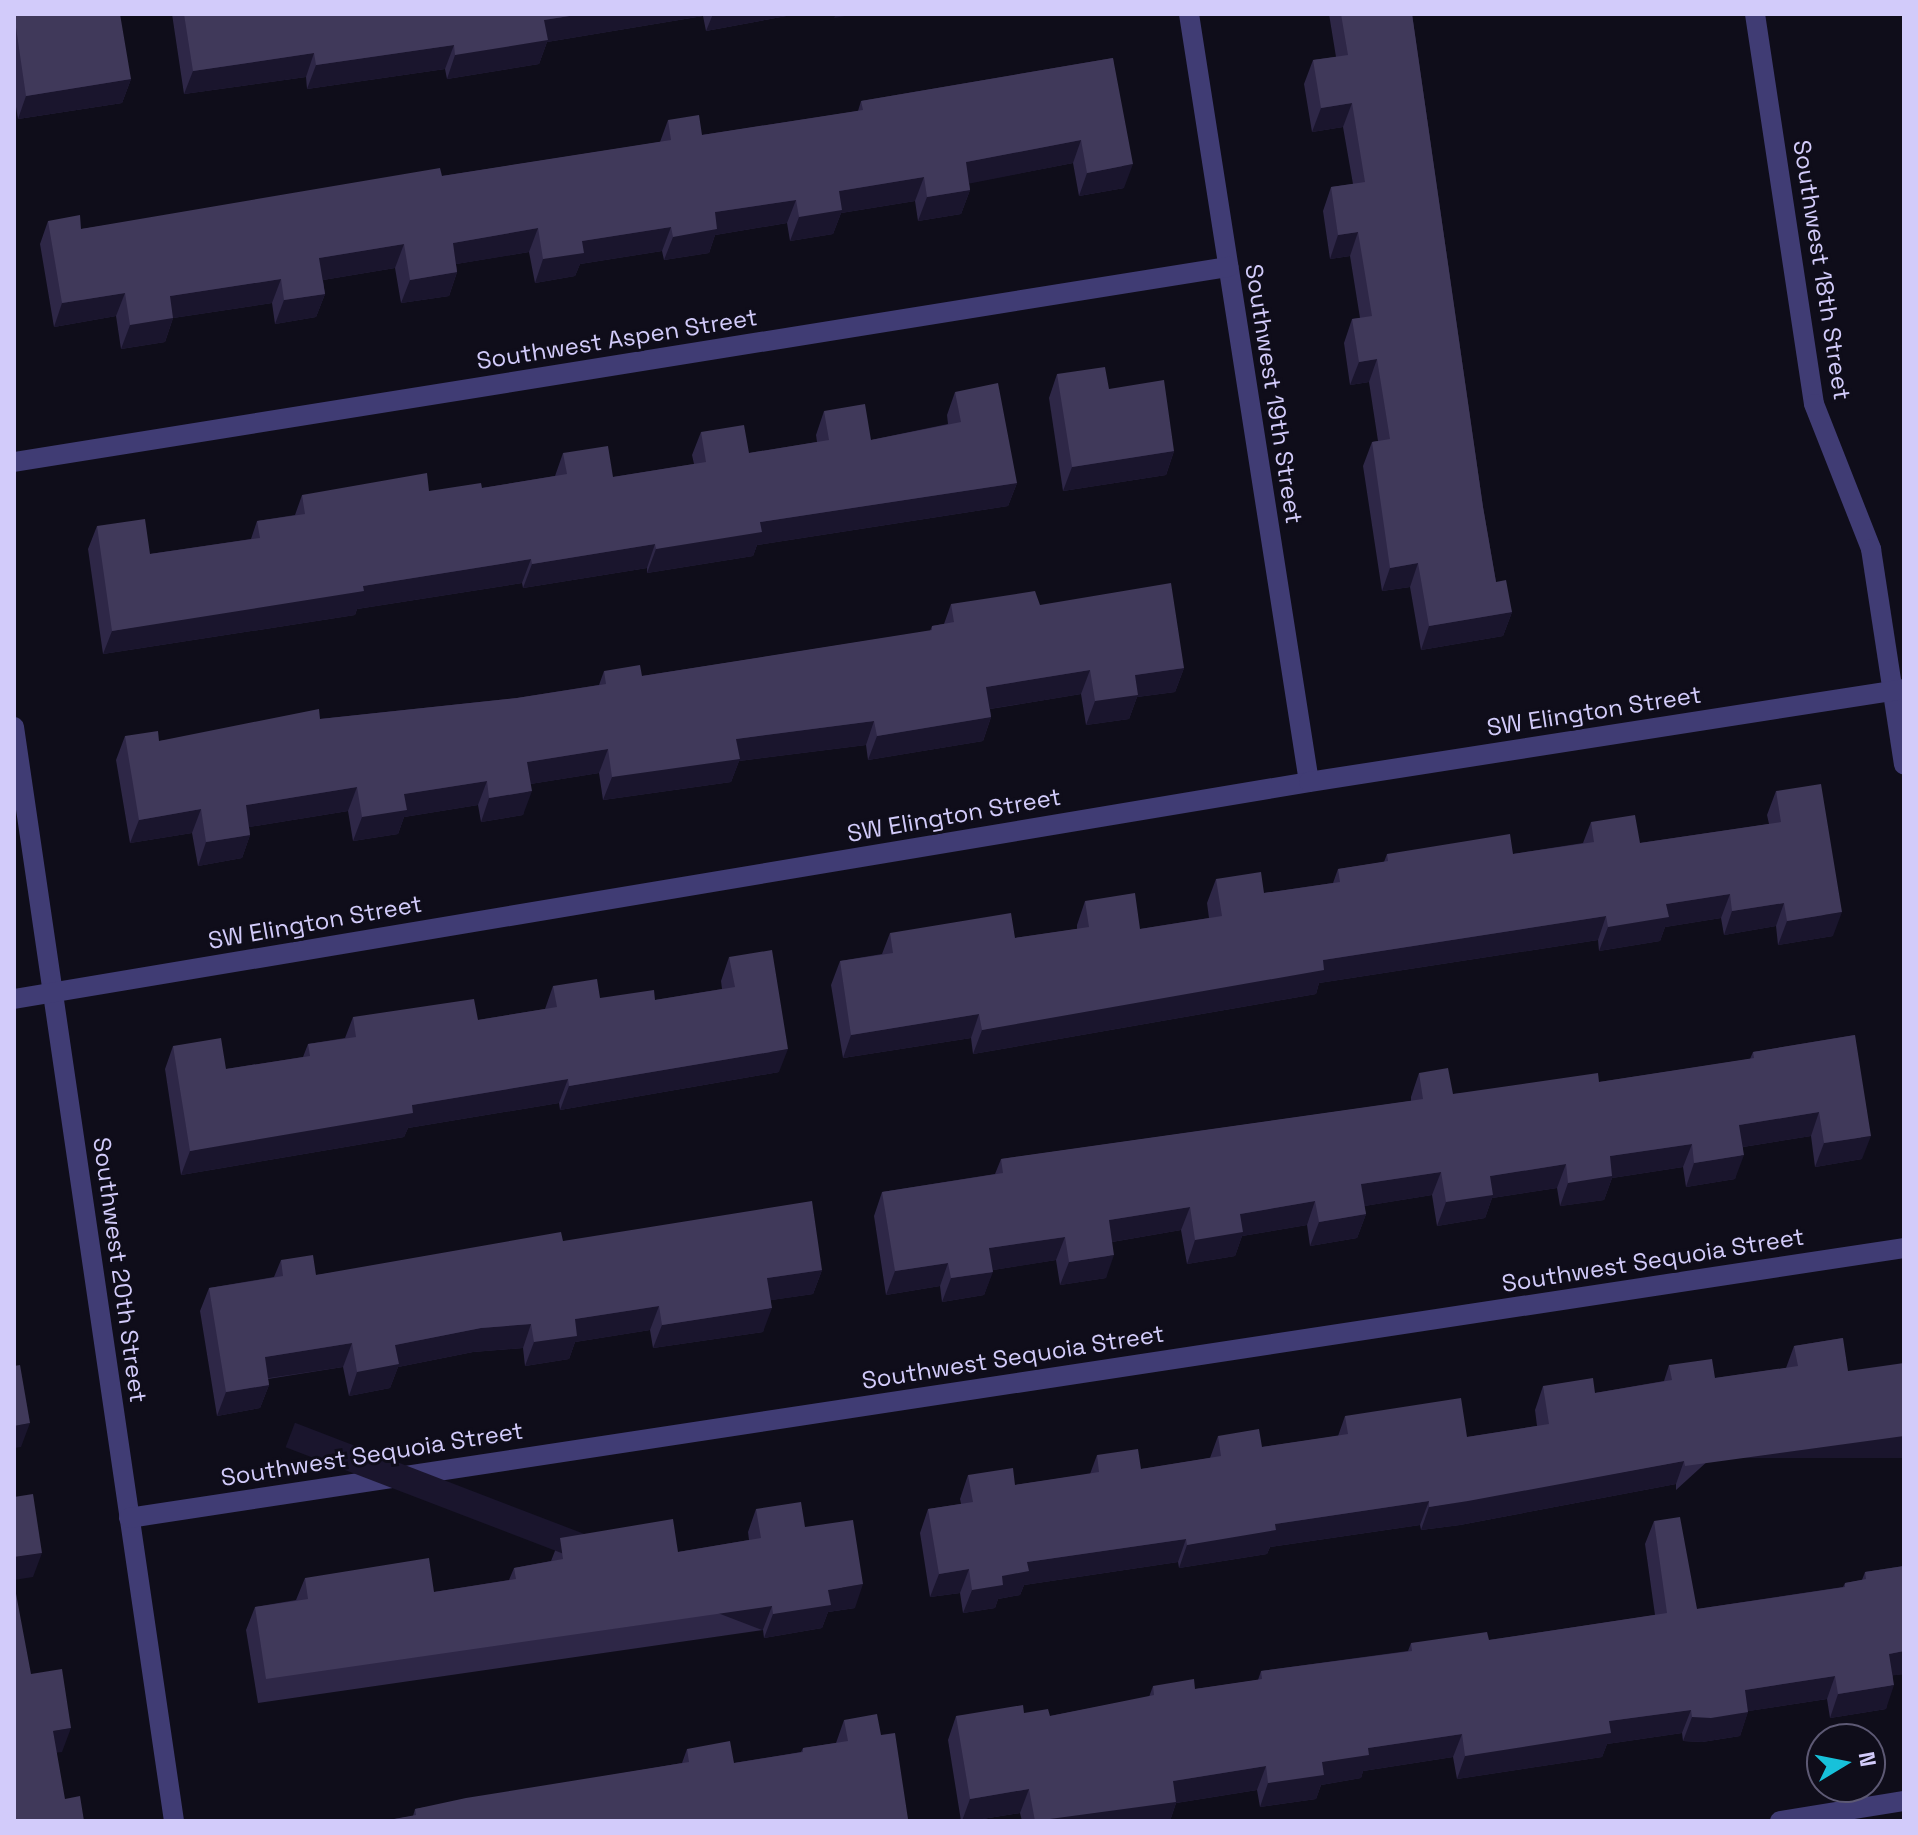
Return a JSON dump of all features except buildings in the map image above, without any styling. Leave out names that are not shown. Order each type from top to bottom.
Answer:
[{"type":"street","name":"Southwest 19th Street","points":[[1189,14],[1309,782]]},
{"type":"street","name":"Southwest 18th Street","points":[[1755,14],[1814,404],[1871,549],[1899,690],[1904,764]]},
{"type":"street","name":"Southwest Aspen Street","points":[[14,462],[1228,267]]},
{"type":"street","name":"SW Elington Street","points":[[14,999],[1309,782],[1899,690]]},
{"type":"street","name":"Southwest 20th Street","points":[[14,727],[174,1821]]},
{"type":"street","name":"Southwest Sequoia Street","points":[[129,1518],[1904,1248]]},
{"type":"street","points":[[1780,1821],[1904,1801]]}]
